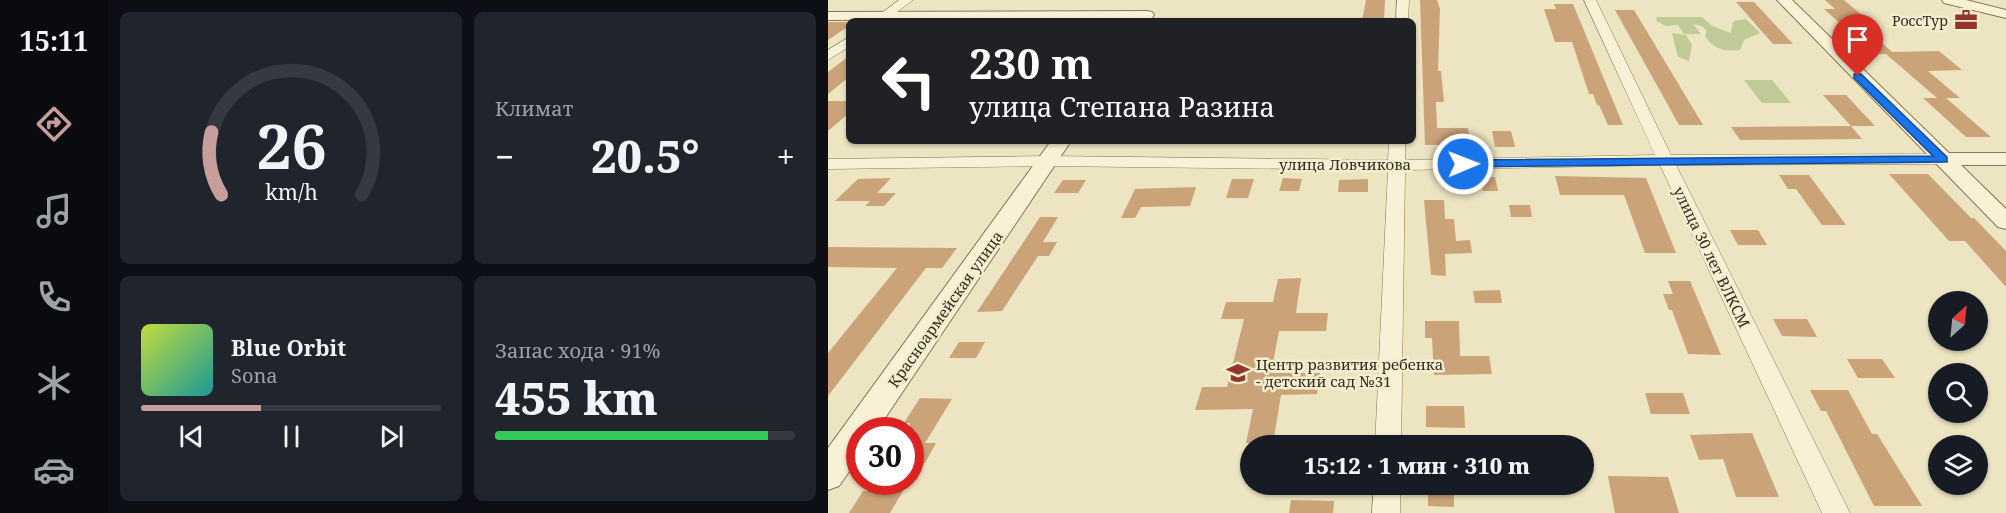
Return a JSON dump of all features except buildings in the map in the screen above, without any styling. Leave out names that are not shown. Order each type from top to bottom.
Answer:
[{"type":"street","points":[[881,18],[906,0]]},
{"type":"street","points":[[828,16],[1145,18],[1157,0]]},
{"type":"street","points":[[1402,0],[1402,18]]},
{"type":"street","name":"улица 30 лет ВЛКСМ","points":[[1590,0],[1664,160],[1711,250],[1836,513]]},
{"type":"street","points":[[1784,0],[2006,222]]},
{"type":"street","points":[[1949,0],[2006,14]]},
{"type":"street","points":[[828,56],[846,43]]},
{"type":"street","points":[[1388,435],[1397,144]]},
{"type":"street","name":"улица Ловчикова","points":[[828,164],[1054,151],[1396,165],[1664,160],[2006,159]]},
{"type":"street","name":"Красноармейская улица","points":[[828,475],[1054,151]]},
{"type":"street","points":[[1386,513],[1387,495]]},
{"type":"green space","points":[[1657,17],[1702,17],[1712,26],[1731,33],[1733,21],[1746,19],[1760,33],[1744,40],[1740,50],[1724,50],[1708,40],[1705,36],[1707,31],[1702,26],[1693,24],[1701,34],[1684,34],[1678,25],[1666,26],[1656,21]]},
{"type":"green space","points":[[1672,33],[1686,35],[1692,45],[1689,61],[1678,57]]},
{"type":"green space","points":[[1744,80],[1772,80],[1791,103],[1762,103]]},
{"type":"place","name":"РоссТур","points":[[1966,20]]},
{"type":"place","name":"Центр развития ребенка - детский сад №31","points":[[1238,373]]},
{"type":"route","points":[[1463,164],[1664,160],[1943,159],[1858,76]]}]
